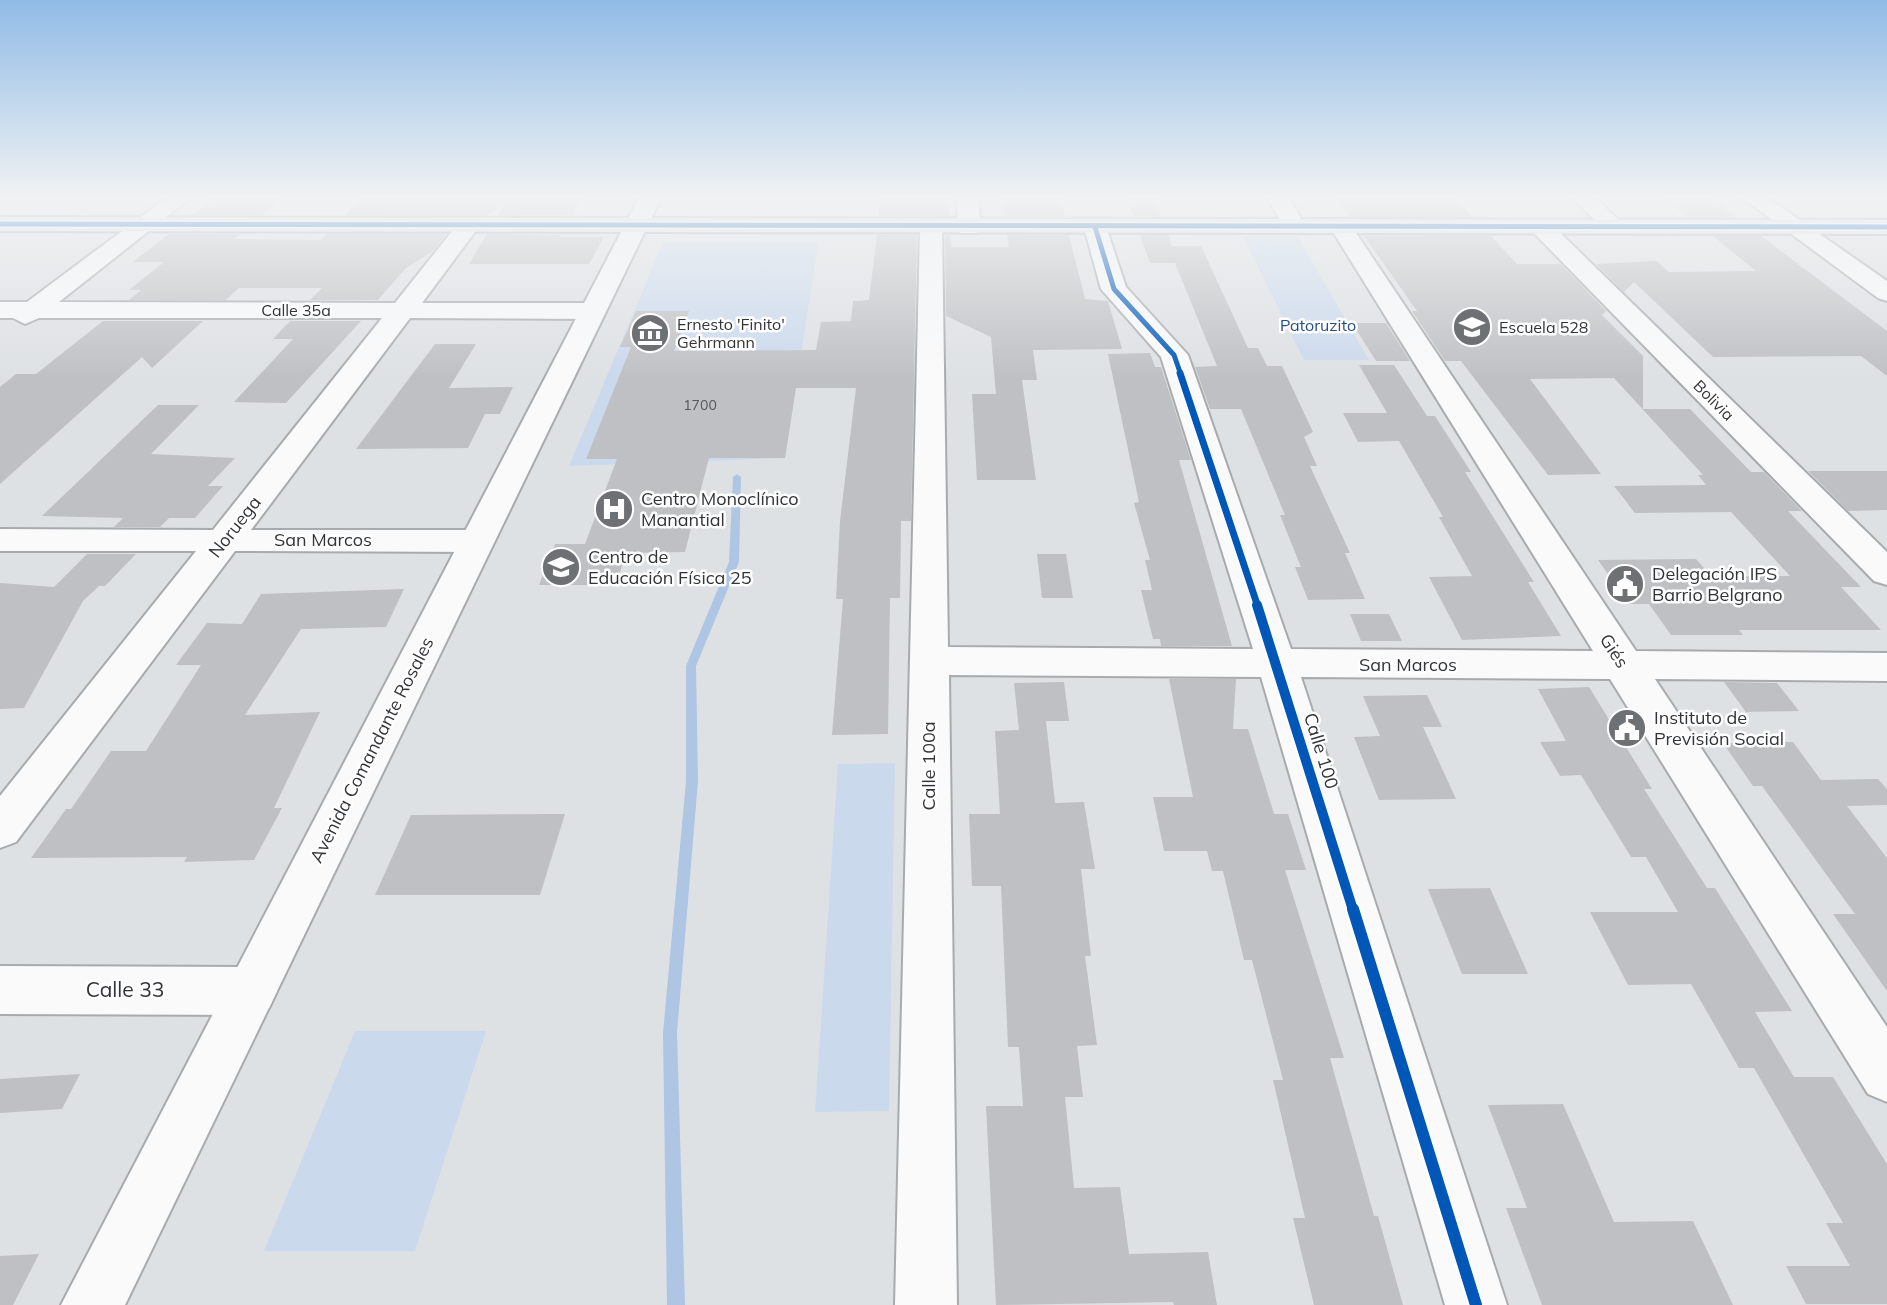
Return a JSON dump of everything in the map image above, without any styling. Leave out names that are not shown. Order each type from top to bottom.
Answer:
[{"type":"street","points":[[0,335],[102,257]]},
{"type":"street","name":"Noruega","points":[[0,829],[445,257]]},
{"type":"street","name":"Avenida Comandante Rosales","points":[[92,1305],[621,257]]},
{"type":"street","name":"Calle 100a","points":[[926,1305],[929,661],[949,257]]},
{"type":"street","name":"Calle 100","points":[[1104,257],[1114,289],[1174,355],[1277,664],[1476,1305]]},
{"type":"street","name":"Giés","points":[[1359,257],[1887,1075]]},
{"type":"street","name":"Bolivia","points":[[1571,257],[1887,573]]},
{"type":"street","points":[[1837,257],[1887,293]]},
{"type":"street","name":"Calle 35a","points":[[0,310],[593,311]]},
{"type":"street","name":"San Marcos","points":[[0,540],[477,541]]},
{"type":"street","name":"San Marcos","points":[[929,661],[1887,667]]},
{"type":"street","name":"Calle 33","points":[[0,990],[251,991]]},
{"type":"green space","points":[[657,257],[816,257],[785,458],[569,466]]},
{"type":"green space","name":"Patoruzito","points":[[1253,257],[1309,257],[1369,360],[1304,360]]},
{"type":"green space","points":[[895,763],[889,1111],[815,1112],[838,764]]},
{"type":"green space","points":[[355,1031],[486,1031],[415,1251],[264,1251]]},
{"type":"building","points":[[140,257],[424,257],[405,269],[378,300],[310,300],[322,288],[239,288],[226,300],[129,300],[141,290],[129,290],[164,262],[133,262]]},
{"type":"building","points":[[473,257],[593,257],[589,264],[469,264]]},
{"type":"building","points":[[874,257],[917,257],[911,521],[901,521],[900,598],[890,598],[888,734],[832,735],[843,599],[836,599],[840,521],[856,388],[796,388],[785,458],[709,458],[685,552],[626,553],[616,585],[539,585],[555,544],[585,544],[617,459],[586,459],[631,347],[620,347],[636,311],[689,311],[674,351],[816,350],[821,322],[851,321],[853,301],[869,300]]},
{"type":"building","points":[[945,257],[1074,257],[1085,299],[1108,301],[1122,349],[1033,350],[1037,380],[1022,380],[1036,480],[977,480],[972,394],[996,394],[991,337],[946,316]]},
{"type":"building","points":[[1148,257],[1206,257],[1248,348],[1258,348],[1267,366],[1282,366],[1313,432],[1304,437],[1317,466],[1310,466],[1350,553],[1345,553],[1365,599],[1308,600],[1295,567],[1301,567],[1280,515],[1285,515],[1241,409],[1210,409],[1195,367],[1217,366],[1175,263],[1150,263]]},
{"type":"building","points":[[1379,257],[1510,257],[1517,264],[1561,264],[1606,311],[1602,315],[1643,356],[1643,409],[1690,409],[1751,472],[1764,472],[1802,511],[1788,511],[1861,587],[1841,587],[1881,630],[1739,630],[1743,635],[1671,635],[1649,604],[1629,604],[1598,560],[1696,559],[1711,576],[1790,576],[1731,512],[1635,513],[1614,486],[1706,485],[1698,475],[1703,475],[1614,378],[1530,379],[1601,474],[1548,475],[1461,361],[1445,361],[1412,311],[1417,311]]},
{"type":"building","points":[[1739,257],[1789,257],[1887,331],[1887,376],[1861,356],[1713,357],[1634,282],[1624,292],[1596,264],[1657,261],[1669,272],[1756,271]]},
{"type":"building","points":[[103,321],[203,321],[152,368],[142,357],[0,484],[0,387],[16,374],[36,374]]},
{"type":"building","points":[[290,321],[361,321],[286,403],[234,402],[293,339],[273,339]]},
{"type":"building","points":[[1352,323],[1386,323],[1410,361],[1376,361]]},
{"type":"building","points":[[435,344],[476,344],[449,388],[513,387],[500,414],[485,414],[468,448],[356,449]]},
{"type":"building","points":[[1150,353],[1155,367],[1161,367],[1191,460],[1179,460],[1232,646],[1161,646],[1160,639],[1153,639],[1141,590],[1152,590],[1145,560],[1150,560],[1134,503],[1139,502],[1108,354]]},
{"type":"building","points":[[1359,365],[1394,365],[1427,416],[1435,416],[1471,472],[1465,472],[1534,582],[1528,582],[1561,636],[1462,640],[1429,577],[1472,576],[1439,517],[1443,517],[1399,441],[1358,442],[1343,413],[1387,413]]},
{"type":"building","points":[[158,405],[199,405],[151,454],[235,458],[208,486],[223,486],[195,518],[169,518],[160,527],[114,527],[123,518],[42,516]]},
{"type":"building","points":[[1808,471],[1887,471],[1887,510],[1848,511]]},
{"type":"building","points":[[87,554],[136,554],[105,586],[99,586],[83,601],[24,708],[0,709],[0,583],[54,587]]},
{"type":"building","points":[[1037,554],[1066,554],[1073,598],[1042,598]]},
{"type":"building","points":[[404,589],[386,627],[301,629],[245,715],[320,712],[274,808],[282,808],[254,860],[184,862],[187,857],[31,858],[66,809],[71,809],[111,751],[146,751],[201,665],[176,665],[207,623],[242,624],[261,594]]},
{"type":"building","points":[[1350,614],[1389,614],[1402,641],[1361,641]]},
{"type":"building","points":[[1169,679],[1236,679],[1233,729],[1248,729],[1274,814],[1288,814],[1306,870],[1285,870],[1344,1058],[1330,1058],[1374,1216],[1378,1216],[1403,1305],[1314,1305],[1293,1218],[1305,1218],[1273,1080],[1283,1080],[1252,960],[1244,960],[1223,871],[1212,871],[1207,851],[1164,851],[1153,797],[1193,797]]},
{"type":"building","points":[[1064,682],[1069,721],[1046,721],[1055,803],[1084,802],[1095,869],[1081,869],[1091,956],[1085,956],[1097,1045],[1077,1046],[1083,1097],[1065,1097],[1074,1188],[1120,1187],[1129,1254],[1208,1252],[1217,1305],[1174,1305],[1173,1302],[996,1305],[986,1106],[1023,1106],[1019,1047],[1008,1047],[1001,886],[972,886],[969,814],[1000,814],[995,731],[1019,730],[1014,683]]},
{"type":"building","points":[[1724,682],[1777,683],[1799,711],[1746,712]]},
{"type":"building","points":[[1589,687],[1652,789],[1644,789],[1707,888],[1715,888],[1792,1011],[1755,1012],[1794,1077],[1833,1077],[1887,1164],[1887,1304],[1806,1304],[1786,1266],[1850,1266],[1826,1223],[1843,1223],[1754,1068],[1739,1068],[1691,984],[1628,985],[1590,912],[1678,912],[1646,857],[1631,857],[1581,775],[1560,776],[1540,742],[1566,741],[1538,689]]},
{"type":"building","points":[[1427,695],[1442,727],[1423,727],[1456,799],[1379,800],[1354,737],[1380,736],[1363,696]]},
{"type":"building","points":[[1793,742],[1821,780],[1878,779],[1887,789],[1887,805],[1847,806],[1887,858],[1887,991],[1833,914],[1855,914],[1762,786],[1753,786],[1723,743]]},
{"type":"building","points":[[565,814],[540,895],[375,895],[411,815]]},
{"type":"building","points":[[1490,888],[1528,974],[1462,974],[1428,889]]},
{"type":"building","points":[[80,1074],[62,1109],[0,1113],[0,1079]]},
{"type":"building","points":[[1563,1104],[1614,1222],[1693,1221],[1733,1305],[1542,1305],[1506,1208],[1527,1208],[1488,1105]]},
{"type":"building","points":[[39,1254],[13,1305],[0,1305],[0,1256]]},
{"type":"waterway","points":[[676,1305],[670,1033],[692,781],[691,666],[734,562],[737,477]]},
{"type":"cycle path","points":[[1104,257],[1114,289],[1174,355],[1277,664],[1476,1305]]},
{"type":"place","name":"Escuela 528","points":[[1472,327]]},
{"type":"place","name":"Ernesto 'Finito' Gehrmann","points":[[650,333]]},
{"type":"place","name":"Centro Monoclínico Manantial","points":[[614,509]]},
{"type":"place","name":"Centro de Educación Física 25","points":[[561,567]]},
{"type":"place","name":"Delegación IPS Barrio Belgrano","points":[[1625,584]]},
{"type":"place","name":"Instituto de Previsión Social","points":[[1627,728]]}]
